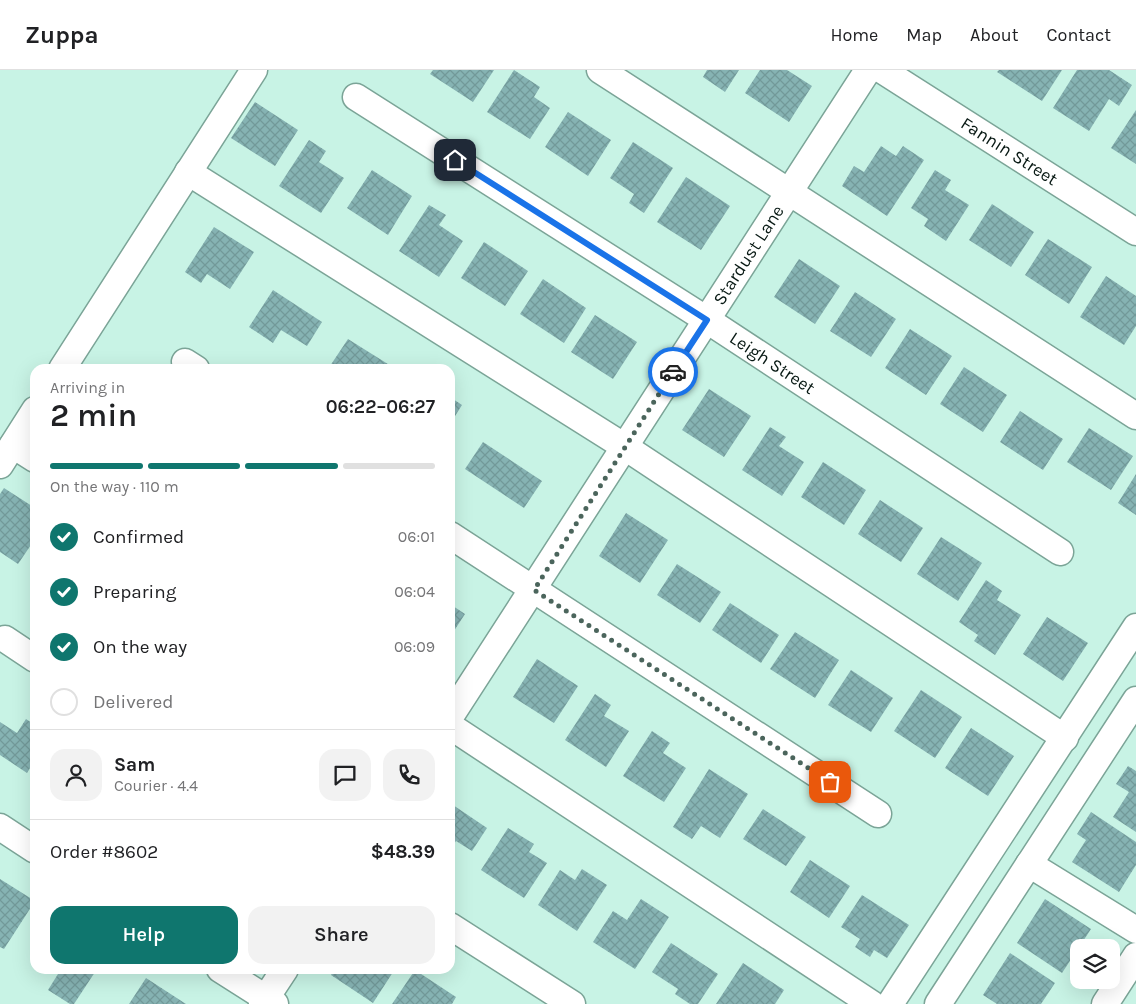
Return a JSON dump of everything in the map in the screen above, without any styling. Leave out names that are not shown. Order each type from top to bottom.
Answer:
[{"type":"street","points":[[65,364],[254,70]]},
{"type":"street","points":[[600,70],[1136,416]]},
{"type":"street","name":"Stardust Lane","points":[[455,709],[534,590],[868,70]]},
{"type":"street","name":"Fannin Street","points":[[882,70],[1136,232]]},
{"type":"street","name":"Leigh Street","points":[[356,97],[707,320],[1060,552]]},
{"type":"street","points":[[188,172],[625,447],[1066,738]]},
{"type":"street","points":[[30,418],[6,455],[30,458]]},
{"type":"street","points":[[455,538],[878,814]]},
{"type":"street","points":[[890,1004],[1066,738],[1136,627]]},
{"type":"street","points":[[5,639],[30,656]]},
{"type":"street","points":[[938,1004],[1136,700]]},
{"type":"street","points":[[455,729],[872,1004]]},
{"type":"street","points":[[0,827],[30,847]]},
{"type":"street","points":[[1029,864],[1136,930]]},
{"type":"street","points":[[455,929],[572,1004]]},
{"type":"street","points":[[1105,1004],[1136,956]]},
{"type":"street","points":[[227,974],[268,1002],[282,974]]},
{"type":"building","points":[[433,70],[494,70],[473,102],[430,74]]},
{"type":"building","points":[[514,70],[540,87],[534,97],[550,108],[530,139],[487,112]]},
{"type":"building","points":[[707,70],[739,70],[725,92],[703,77]]},
{"type":"building","points":[[760,70],[787,70],[812,86],[789,122],[745,93]]},
{"type":"building","points":[[999,70],[1062,70],[1042,101],[997,72]]},
{"type":"building","points":[[1077,70],[1109,70],[1132,85],[1119,106],[1109,99],[1089,131],[1053,108]]},
{"type":"building","points":[[255,102],[298,130],[275,166],[231,138]]},
{"type":"building","points":[[1136,110],[1136,164],[1111,148]]},
{"type":"building","points":[[568,112],[611,140],[588,176],[545,147]]},
{"type":"building","points":[[309,140],[326,151],[319,162],[344,178],[321,213],[279,186]]},
{"type":"building","points":[[633,142],[673,168],[644,213],[629,203],[634,194],[610,178]]},
{"type":"building","points":[[881,146],[896,156],[903,146],[924,160],[887,216],[842,186],[854,166],[864,172]]},
{"type":"building","points":[[372,170],[412,196],[388,235],[347,208]]},
{"type":"building","points":[[935,170],[951,180],[945,190],[969,205],[946,241],[924,226],[928,219],[911,208]]},
{"type":"building","points":[[686,177],[730,206],[701,250],[657,222]]},
{"type":"building","points":[[992,204],[1034,232],[1011,267],[969,240]]},
{"type":"building","points":[[429,205],[446,215],[439,225],[463,241],[439,277],[399,251]]},
{"type":"building","points":[[214,227],[254,252],[230,289],[207,274],[201,283],[185,272]]},
{"type":"building","points":[[1048,239],[1092,267],[1069,304],[1025,275]]},
{"type":"building","points":[[484,242],[528,271],[505,306],[461,278]]},
{"type":"building","points":[[799,259],[840,286],[815,324],[774,297]]},
{"type":"building","points":[[1106,276],[1136,296],[1136,326],[1124,345],[1080,317]]},
{"type":"building","points":[[543,279],[586,308],[564,343],[520,314]]},
{"type":"building","points":[[273,290],[322,322],[307,346],[281,330],[273,343],[249,327]]},
{"type":"building","points":[[855,292],[896,319],[871,357],[830,331]]},
{"type":"building","points":[[595,315],[637,342],[613,379],[571,352]]},
{"type":"building","points":[[910,329],[952,356],[926,395],[885,368]]},
{"type":"building","points":[[348,339],[388,364],[331,364]]},
{"type":"building","points":[[964,367],[1007,395],[983,432],[940,404]]},
{"type":"building","points":[[709,389],[751,416],[724,457],[682,430]]},
{"type":"building","points":[[455,400],[462,405],[455,416]]},
{"type":"building","points":[[1020,411],[1063,439],[1043,470],[1000,442]]},
{"type":"building","points":[[770,427],[786,437],[779,446],[804,462],[782,496],[742,470]]},
{"type":"building","points":[[1089,428],[1133,456],[1111,490],[1067,462]]},
{"type":"building","points":[[483,442],[542,481],[524,508],[465,469]]},
{"type":"building","points":[[823,462],[866,490],[844,525],[801,497]]},
{"type":"building","points":[[1136,474],[1136,515],[1118,503]]},
{"type":"building","points":[[4,488],[30,505],[30,546],[18,564],[0,552],[0,494]]},
{"type":"building","points":[[880,500],[923,528],[901,562],[858,534]]},
{"type":"building","points":[[626,513],[668,540],[640,583],[599,556]]},
{"type":"building","points":[[941,537],[982,563],[958,601],[917,574]]},
{"type":"building","points":[[677,564],[721,592],[700,623],[657,595]]},
{"type":"building","points":[[986,580],[1002,591],[997,600],[1021,615],[995,655],[974,641],[978,635],[959,622]]},
{"type":"building","points":[[730,603],[779,635],[761,663],[712,630]]},
{"type":"building","points":[[455,607],[465,614],[455,629]]},
{"type":"building","points":[[1047,617],[1088,643],[1063,681],[1023,654]]},
{"type":"building","points":[[795,632],[839,660],[815,698],[770,669]]},
{"type":"building","points":[[537,659],[578,686],[554,723],[513,697]]},
{"type":"building","points":[[851,670],[893,698],[871,732],[828,705]]},
{"type":"building","points":[[921,690],[962,717],[935,758],[894,731]]},
{"type":"building","points":[[595,694],[611,705],[604,716],[629,731],[606,767],[565,740]]},
{"type":"building","points":[[26,719],[30,722],[30,768],[27,773],[0,755],[0,722],[17,733]]},
{"type":"building","points":[[971,728],[1014,756],[988,796],[945,768]]},
{"type":"building","points":[[652,731],[670,743],[663,753],[686,768],[664,802],[623,776]]},
{"type":"building","points":[[1128,766],[1136,771],[1136,832],[1113,817],[1129,792],[1116,784]]},
{"type":"building","points":[[709,769],[748,794],[720,838],[701,826],[692,839],[673,827]]},
{"type":"building","points":[[455,806],[487,828],[472,851],[456,841],[455,842]]},
{"type":"building","points":[[763,809],[806,837],[786,866],[743,839]]},
{"type":"building","points":[[1091,812],[1136,842],[1136,865],[1119,892],[1072,862],[1086,840],[1077,834]]},
{"type":"building","points":[[508,828],[534,844],[529,852],[547,863],[524,898],[481,870]]},
{"type":"building","points":[[810,860],[850,886],[829,918],[790,892]]},
{"type":"building","points":[[582,869],[607,885],[577,931],[538,905],[560,870],[575,880]]},
{"type":"building","points":[[0,879],[30,898],[30,909],[4,949],[0,947]]},
{"type":"building","points":[[862,895],[909,925],[887,958],[874,950],[870,957],[855,947],[860,939],[841,927]]},
{"type":"building","points":[[641,899],[669,917],[635,969],[593,942],[613,911],[627,920]]},
{"type":"building","points":[[1045,899],[1091,929],[1084,939],[1070,939],[1070,961],[1062,973],[1017,943]]},
{"type":"building","points":[[671,943],[718,974],[698,1004],[690,1004],[675,994],[678,989],[652,972]]},
{"type":"building","points":[[1010,953],[1055,983],[1041,1004],[997,1004],[983,995]]},
{"type":"building","points":[[743,963],[784,990],[775,1004],[716,1004]]},
{"type":"building","points":[[58,974],[94,974],[74,1004],[70,1004],[48,990]]},
{"type":"building","points":[[332,974],[392,974],[373,1003]]},
{"type":"building","points":[[412,974],[421,974],[456,997],[452,1004],[392,1004]]},
{"type":"building","points":[[146,978],[186,1004],[129,1004]]},
{"type":"way so far","points":[[673,372],[534,590],[830,782]]},
{"type":"route","points":[[455,160],[707,320],[673,372]]}]
